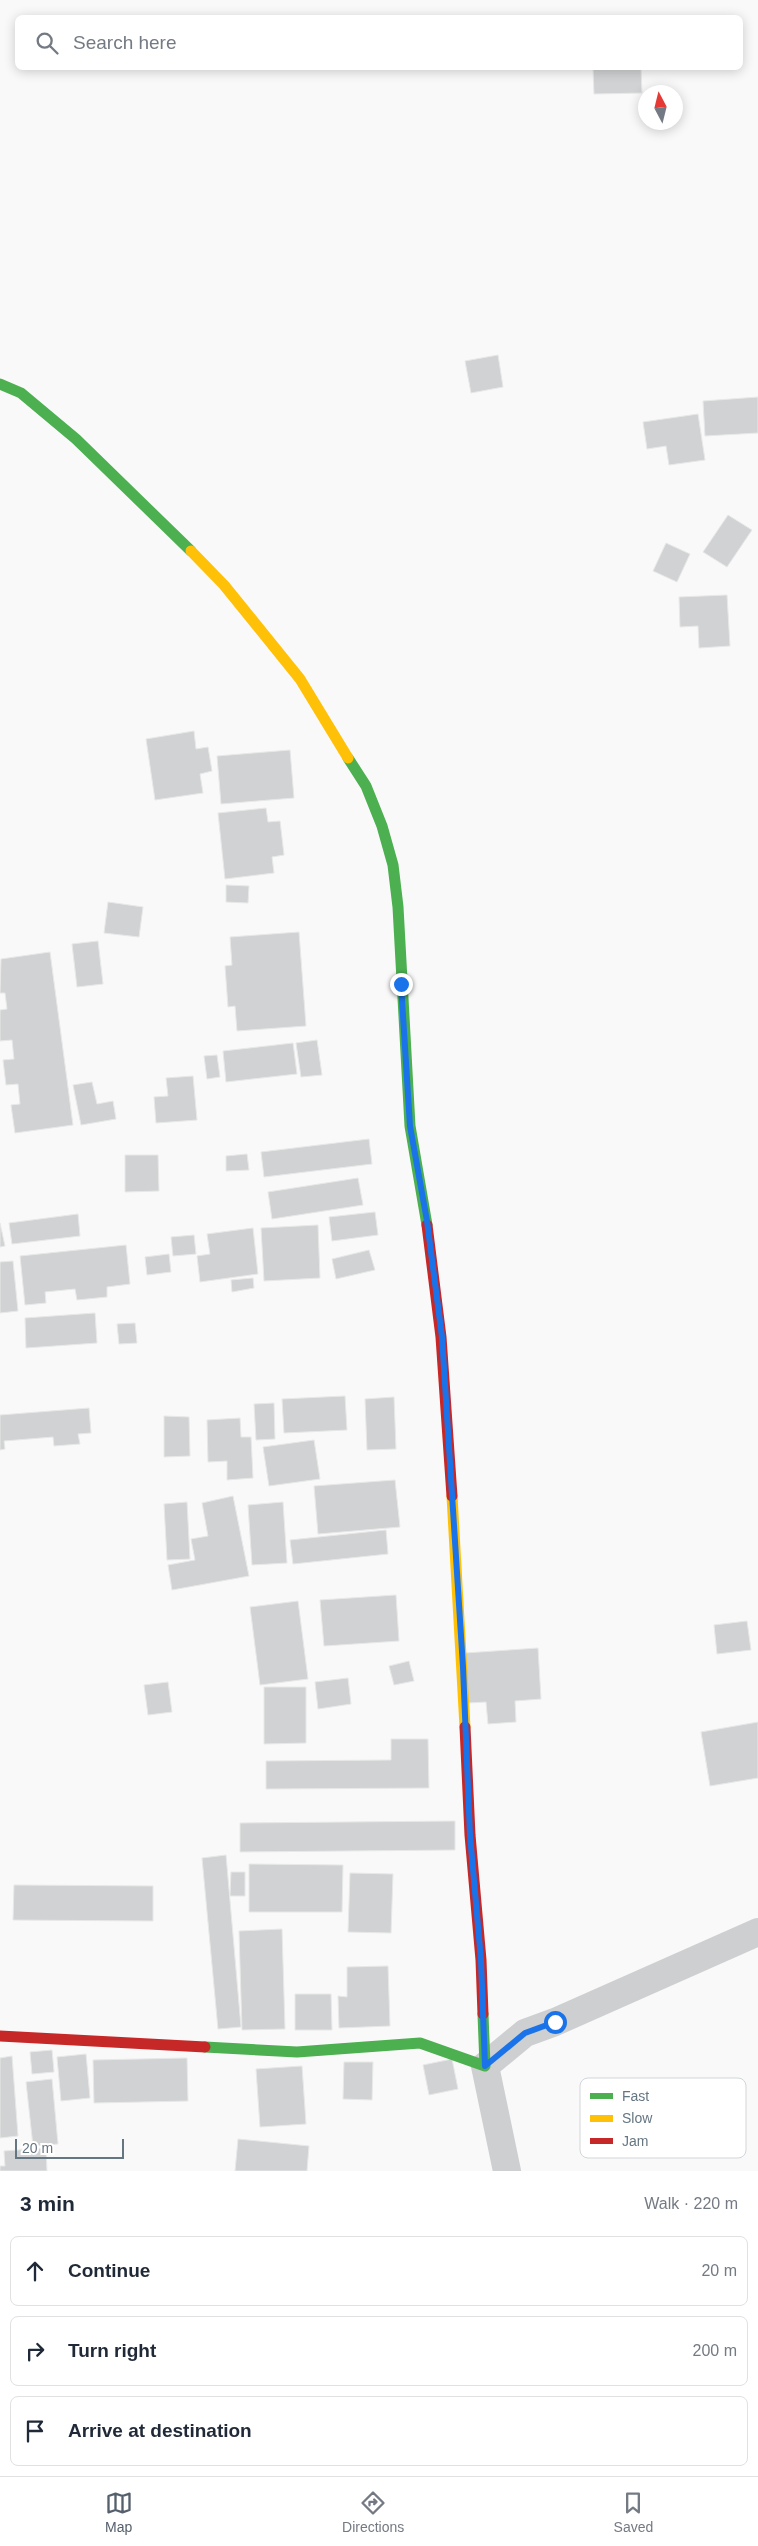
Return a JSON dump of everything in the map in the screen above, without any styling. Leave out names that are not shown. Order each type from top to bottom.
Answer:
[{"type":"street","points":[[0,384],[21,393],[76,439],[155,514],[172,534],[196,555],[224,585],[300,679],[366,786],[382,826],[393,865],[398,907],[410,1126],[427,1221],[442,1337],[463,1667],[470,1835],[481,1960],[485,2066],[507,2171]]},
{"type":"street","points":[[485,2066],[525,2033],[555,2022],[758,1932]]},
{"type":"street","points":[[0,2036],[297,2052],[420,2043],[485,2066]]},
{"type":"building","points":[[593,70],[641,70],[642,85],[638,85],[638,93],[594,94]]},
{"type":"building","points":[[498,355],[503,387],[471,393],[465,361]]},
{"type":"building","points":[[758,397],[758,433],[705,436],[703,401]]},
{"type":"building","points":[[698,414],[705,460],[669,465],[666,446],[647,449],[643,422]]},
{"type":"building","points":[[728,515],[752,530],[727,567],[703,552]]},
{"type":"building","points":[[666,543],[690,554],[677,582],[653,571]]},
{"type":"building","points":[[727,595],[730,646],[699,648],[698,626],[680,627],[679,597]]},
{"type":"building","points":[[194,731],[196,749],[208,747],[212,771],[200,774],[203,793],[155,800],[146,739]]},
{"type":"building","points":[[290,750],[294,798],[221,804],[217,756]]},
{"type":"building","points":[[266,808],[268,822],[280,821],[284,855],[272,857],[274,873],[225,879],[218,813]]},
{"type":"building","points":[[226,885],[249,886],[248,903],[226,902]]},
{"type":"building","points":[[108,902],[143,907],[139,937],[104,933]]},
{"type":"building","points":[[299,932],[306,1026],[237,1031],[235,1006],[228,1007],[225,966],[232,965],[230,937]]},
{"type":"building","points":[[98,941],[103,984],[77,987],[72,944]]},
{"type":"building","points":[[50,952],[73,1125],[15,1133],[11,1105],[20,1104],[18,1084],[6,1085],[3,1060],[14,1059],[12,1040],[0,1041],[0,1010],[7,1009],[5,993],[0,993],[1,959]]},
{"type":"building","points":[[317,1040],[322,1075],[301,1077],[296,1043]]},
{"type":"building","points":[[293,1043],[297,1074],[226,1082],[223,1051]]},
{"type":"building","points":[[217,1055],[220,1077],[207,1079],[204,1056]]},
{"type":"building","points":[[193,1076],[197,1120],[156,1123],[154,1097],[168,1096],[166,1078]]},
{"type":"building","points":[[92,1082],[97,1104],[113,1101],[116,1119],[81,1125],[73,1085]]},
{"type":"building","points":[[369,1139],[372,1164],[264,1177],[261,1152]]},
{"type":"building","points":[[247,1154],[249,1170],[226,1171],[226,1156]]},
{"type":"building","points":[[125,1155],[158,1155],[159,1191],[125,1192]]},
{"type":"building","points":[[358,1178],[363,1205],[272,1219],[268,1192]]},
{"type":"building","points":[[375,1212],[378,1235],[332,1241],[329,1217]]},
{"type":"building","points":[[78,1214],[80,1236],[12,1244],[9,1223]]},
{"type":"building","points":[[0,1223],[5,1246],[0,1247]]},
{"type":"building","points":[[318,1225],[320,1278],[264,1281],[261,1228]]},
{"type":"building","points":[[253,1228],[258,1274],[200,1282],[197,1256],[210,1254],[207,1234]]},
{"type":"building","points":[[194,1235],[196,1254],[173,1256],[171,1237]]},
{"type":"building","points":[[126,1245],[130,1284],[107,1287],[107,1297],[77,1300],[75,1289],[45,1292],[46,1303],[25,1305],[20,1256]]},
{"type":"building","points":[[369,1250],[375,1270],[336,1279],[332,1259]]},
{"type":"building","points":[[169,1254],[171,1272],[147,1275],[145,1257]]},
{"type":"building","points":[[13,1261],[18,1311],[0,1313],[0,1262]]},
{"type":"building","points":[[253,1278],[254,1288],[232,1292],[231,1280]]},
{"type":"building","points":[[95,1313],[97,1343],[26,1348],[25,1318]]},
{"type":"building","points":[[135,1323],[137,1343],[119,1344],[117,1324]]},
{"type":"building","points":[[345,1396],[347,1430],[284,1433],[282,1399]]},
{"type":"building","points":[[394,1397],[396,1449],[367,1450],[365,1399]]},
{"type":"building","points":[[274,1403],[275,1439],[256,1440],[254,1404]]},
{"type":"building","points":[[89,1408],[91,1433],[78,1434],[80,1444],[54,1446],[53,1437],[4,1441],[5,1449],[0,1450],[0,1415]]},
{"type":"building","points":[[164,1416],[189,1417],[190,1456],[164,1457]]},
{"type":"building","points":[[240,1418],[241,1437],[251,1437],[253,1478],[227,1480],[227,1461],[208,1462],[207,1420]]},
{"type":"building","points":[[314,1440],[320,1479],[269,1486],[263,1447]]},
{"type":"building","points":[[395,1480],[400,1527],[318,1534],[314,1486]]},
{"type":"building","points":[[233,1496],[249,1576],[172,1590],[168,1565],[195,1560],[191,1539],[208,1536],[202,1503]]},
{"type":"building","points":[[187,1502],[190,1559],[167,1560],[164,1504]]},
{"type":"building","points":[[283,1502],[287,1563],[252,1565],[248,1505]]},
{"type":"building","points":[[386,1530],[388,1554],[293,1564],[290,1540]]},
{"type":"building","points":[[396,1595],[399,1641],[324,1646],[320,1600]]},
{"type":"building","points":[[298,1601],[308,1679],[260,1685],[250,1607]]},
{"type":"building","points":[[747,1621],[751,1650],[717,1654],[714,1625]]},
{"type":"building","points":[[538,1648],[541,1699],[515,1701],[516,1722],[488,1724],[486,1702],[468,1703],[465,1653]]},
{"type":"building","points":[[409,1661],[414,1681],[394,1685],[389,1666]]},
{"type":"building","points":[[348,1678],[351,1704],[318,1709],[315,1682]]},
{"type":"building","points":[[168,1682],[172,1712],[148,1715],[144,1685]]},
{"type":"building","points":[[264,1687],[306,1687],[306,1743],[264,1744]]},
{"type":"building","points":[[758,1722],[758,1778],[710,1786],[701,1732]]},
{"type":"building","points":[[391,1739],[428,1739],[429,1788],[266,1789],[266,1761],[391,1760]]},
{"type":"building","points":[[455,1821],[455,1850],[240,1852],[240,1823]]},
{"type":"building","points":[[226,1855],[241,2027],[218,2029],[202,1858]]},
{"type":"building","points":[[249,1864],[343,1865],[342,1912],[249,1912]]},
{"type":"building","points":[[231,1872],[245,1872],[245,1896],[230,1896]]},
{"type":"building","points":[[350,1873],[393,1874],[391,1933],[348,1932]]},
{"type":"building","points":[[14,1885],[153,1886],[153,1921],[13,1920]]},
{"type":"building","points":[[282,1929],[285,2029],[242,2030],[239,1931]]},
{"type":"building","points":[[388,1966],[390,2026],[339,2028],[338,1996],[347,1997],[347,1967]]},
{"type":"building","points":[[295,1994],[331,1994],[332,2030],[295,2030]]},
{"type":"building","points":[[52,2050],[54,2072],[32,2074],[30,2052]]},
{"type":"building","points":[[86,2054],[90,2098],[61,2101],[57,2057]]},
{"type":"building","points":[[12,2056],[18,2136],[0,2138],[0,2058]]},
{"type":"building","points":[[187,2058],[188,2101],[94,2103],[93,2060]]},
{"type":"building","points":[[452,2059],[458,2089],[429,2095],[423,2065]]},
{"type":"building","points":[[344,2062],[373,2062],[372,2100],[343,2099]]},
{"type":"building","points":[[302,2066],[306,2124],[260,2127],[256,2069]]},
{"type":"building","points":[[52,2079],[58,2144],[33,2146],[26,2082]]},
{"type":"building","points":[[238,2139],[309,2146],[307,2171],[235,2171]]},
{"type":"building","points":[[46,2148],[47,2171],[0,2171],[0,2166],[5,2166],[4,2151]]},
{"type":"traffic: fast","points":[[0,384],[21,393],[76,439],[191,551]]},
{"type":"traffic: fast","points":[[348,758],[366,786],[382,826],[393,865],[398,907],[410,1126],[427,1225]]},
{"type":"traffic: fast","points":[[205,2047],[297,2052],[420,2043],[485,2066],[483,2014]]},
{"type":"traffic: slow","points":[[191,551],[224,585],[300,679],[348,758]]},
{"type":"traffic: slow","points":[[452,1496],[465,1727]]},
{"type":"traffic: jam","points":[[427,1225],[441,1337],[452,1496]]},
{"type":"traffic: jam","points":[[465,1727],[470,1835],[481,1960],[483,2014]]},
{"type":"traffic: jam","points":[[0,2036],[205,2047]]},
{"type":"route","points":[[401,984],[410,1126],[427,1221],[442,1337],[463,1667],[470,1835],[481,1960],[485,2066],[525,2033],[555,2022]]}]
